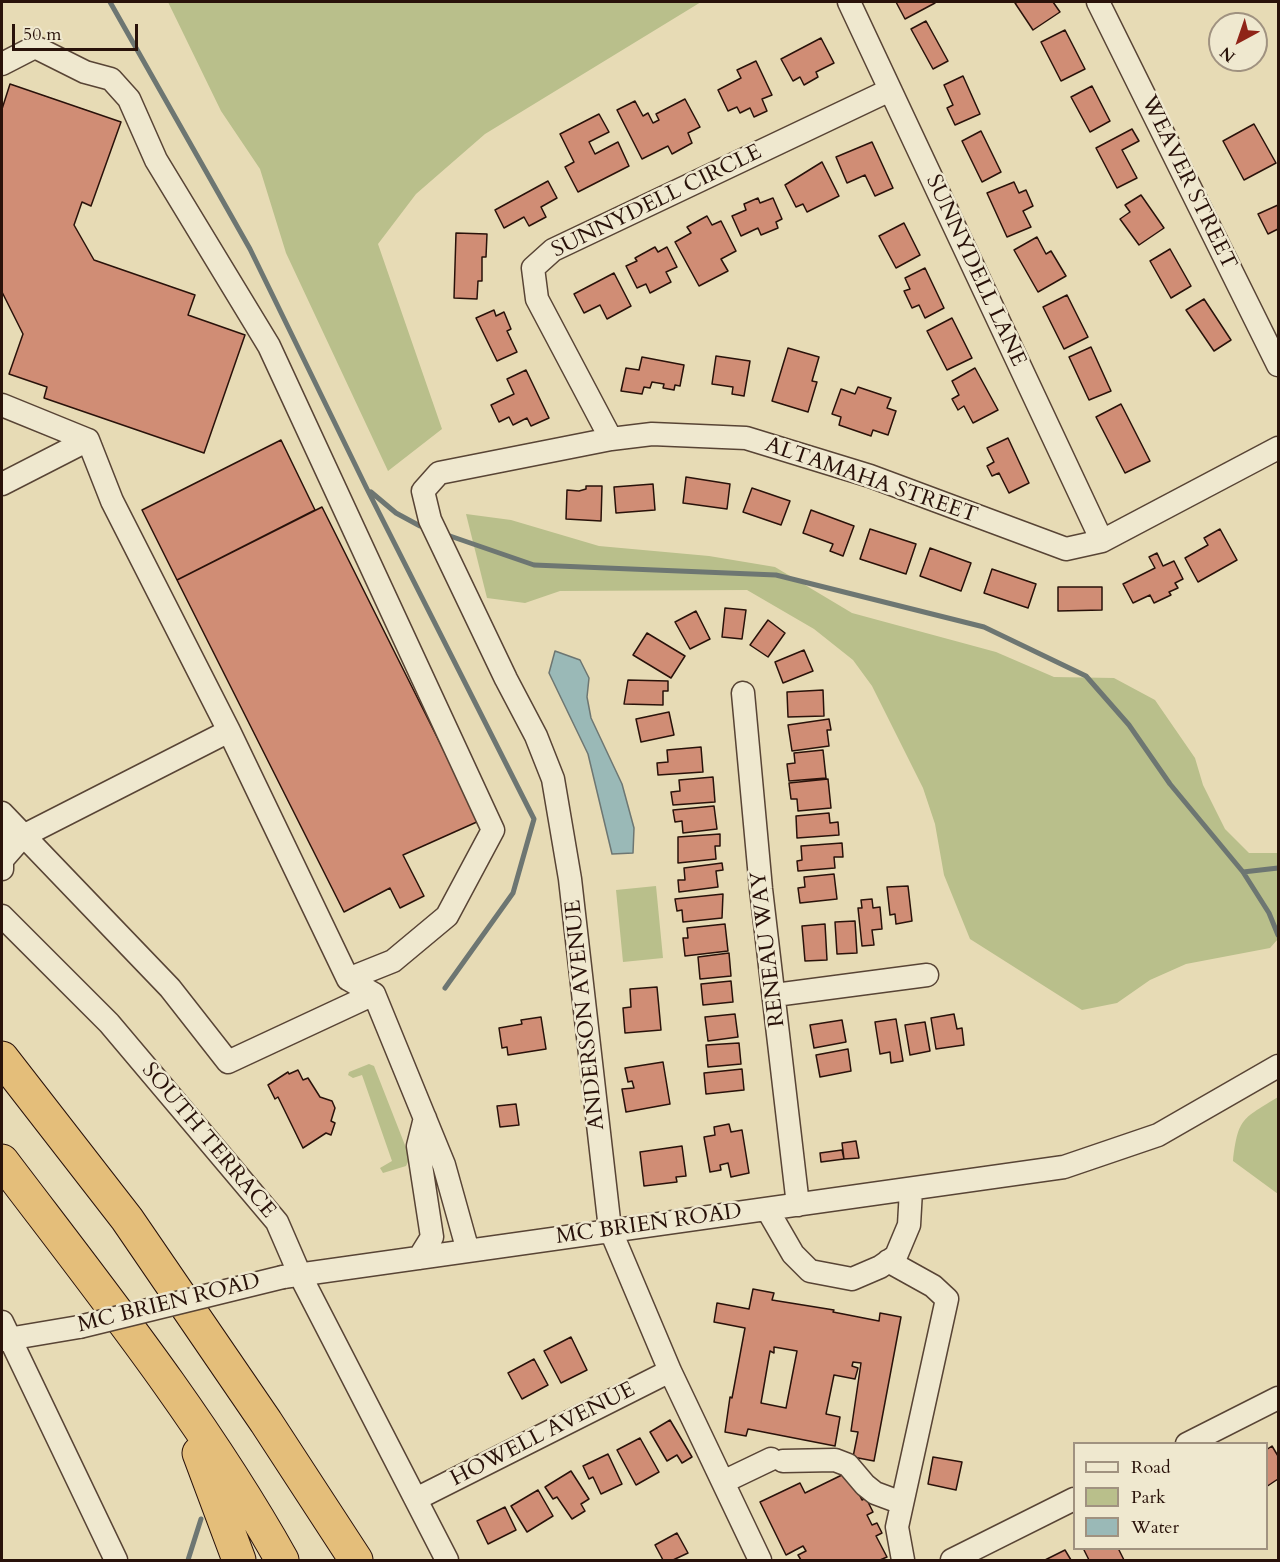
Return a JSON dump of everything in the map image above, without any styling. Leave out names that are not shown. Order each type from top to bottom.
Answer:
[{"type":"highway","points":[[2,1058],[127,1219],[266,1422],[356,1560]]},
{"type":"highway","points":[[2,1161],[179,1400],[282,1560]]},
{"type":"highway","points":[[179,1400],[239,1560]]},
{"type":"street","name":"SUNNYDELL LANE","points":[[849,2],[1102,541]]},
{"type":"street","name":"WEAVER STREET","points":[[1098,2],[1278,365]]},
{"type":"street","points":[[2,64],[35,47],[85,72],[111,79],[129,99],[156,160],[269,346],[493,830],[447,916],[393,961],[348,979]]},
{"type":"street","name":"SUNNYDELL CIRCLE","points":[[611,439],[537,299],[533,268],[553,250],[890,90]]},
{"type":"street","points":[[2,405],[88,440],[112,501],[229,731],[348,979],[374,994],[444,1165],[468,1251]]},
{"type":"street","name":"ALTAMAHA STREET","points":[[439,473],[611,439],[652,434],[746,438],[870,476],[1066,549],[1102,541],[1278,448]]},
{"type":"street","points":[[2,484],[88,440]]},
{"type":"street","name":"ANDERSON AVENUE","points":[[439,473],[423,491],[430,520],[506,679],[536,736],[553,779],[570,879],[610,1229],[670,1371],[760,1560]]},
{"type":"street","name":"RENEAU WAY","points":[[743,693],[761,889],[798,1205]]},
{"type":"street","points":[[2,869],[2,860],[12,838],[229,731]]},
{"type":"street","points":[[2,813],[12,838],[170,988],[228,1062],[374,994]]},
{"type":"street","name":"SOUTH TERRACE","points":[[2,916],[109,1023],[277,1222],[292,1276],[416,1499],[447,1560]]},
{"type":"street","points":[[775,995],[927,975]]},
{"type":"street","name":"MC BRIEN ROAD","points":[[4,1333],[79,1327],[292,1276],[610,1229],[910,1190],[1064,1167],[1158,1135],[1278,1066]]},
{"type":"street","points":[[419,1258],[432,1237],[418,1146],[425,1118]]},
{"type":"street","points":[[767,1209],[793,1254],[810,1271],[852,1279],[896,1256],[909,1226],[910,1190]]},
{"type":"street","points":[[888,1261],[933,1286],[946,1299],[897,1527],[902,1560]]},
{"type":"street","points":[[4,1333],[116,1560]]},
{"type":"street","name":"HOWELL AVENUE","points":[[416,1499],[670,1371]]},
{"type":"street","points":[[1189,1442],[1278,1398]]},
{"type":"street","points":[[723,1482],[777,1460],[835,1460],[848,1465],[875,1493],[902,1503]]},
{"type":"street","points":[[952,1560],[1073,1500]]},
{"type":"green space","points":[[168,2],[701,2],[485,134],[416,194],[378,244],[442,429],[388,471],[286,253],[260,169],[221,111]]},
{"type":"green space","points":[[466,514],[511,520],[599,546],[709,556],[775,567],[852,613],[996,652],[1054,677],[1114,678],[1155,700],[1195,758],[1203,785],[1225,829],[1249,853],[1278,853],[1278,939],[1270,948],[1186,964],[1150,980],[1117,1003],[1082,1010],[970,939],[944,875],[935,824],[923,788],[872,686],[853,660],[814,629],[747,590],[560,591],[525,603],[487,598]]},
{"type":"green space","points":[[656,886],[663,958],[623,962],[616,890]]},
{"type":"green space","points":[[369,1064],[374,1066],[410,1158],[406,1166],[383,1173],[380,1168],[392,1161],[362,1075],[353,1078],[348,1075],[349,1072]]},
{"type":"green space","points":[[1278,1097],[1278,1194],[1233,1161],[1237,1136],[1244,1121]]},
{"type":"water","points":[[555,651],[580,660],[589,678],[587,697],[591,718],[622,784],[634,828],[633,853],[612,854],[588,754],[549,673]]},
{"type":"building","points":[[896,2],[934,2],[935,3],[905,19]]},
{"type":"building","points":[[1053,2],[1060,12],[1033,30],[1015,3]]},
{"type":"building","points":[[926,21],[948,61],[933,69],[911,29]]},
{"type":"building","points":[[1065,30],[1085,69],[1061,81],[1041,42]]},
{"type":"building","points":[[821,38],[834,63],[816,72],[818,77],[804,85],[800,77],[793,81],[781,59]]},
{"type":"building","points":[[756,61],[772,95],[762,99],[767,111],[754,117],[750,108],[740,113],[737,107],[728,111],[718,90],[741,78],[737,70]]},
{"type":"building","points":[[963,76],[980,114],[955,125],[947,108],[953,105],[944,85]]},
{"type":"building","points":[[10,84],[121,122],[91,206],[82,202],[74,225],[94,260],[195,295],[188,315],[245,335],[204,453],[44,398],[47,387],[9,374],[23,334],[2,292],[2,109]]},
{"type":"building","points":[[1092,86],[1110,121],[1090,132],[1071,97]]},
{"type":"building","points":[[685,99],[700,127],[688,133],[692,143],[672,154],[668,146],[642,159],[617,110],[635,101],[643,116],[648,113],[653,123],[659,120],[656,114]]},
{"type":"building","points":[[599,114],[609,132],[589,142],[595,154],[618,142],[629,166],[578,192],[565,167],[574,162],[560,134]]},
{"type":"building","points":[[1254,124],[1276,163],[1244,180],[1223,141]]},
{"type":"building","points":[[1132,129],[1139,141],[1122,150],[1137,178],[1117,188],[1096,148]]},
{"type":"building","points":[[981,131],[1001,172],[982,182],[962,141]]},
{"type":"building","points":[[872,142],[893,188],[875,196],[865,175],[847,183],[836,157]]},
{"type":"building","points":[[822,162],[839,196],[807,212],[803,204],[796,207],[785,185]]},
{"type":"building","points":[[548,181],[557,198],[541,207],[546,217],[529,226],[524,217],[504,228],[495,210]]},
{"type":"building","points":[[1014,182],[1019,193],[1026,190],[1033,206],[1023,211],[1031,227],[1007,237],[987,193]]},
{"type":"building","points":[[1141,195],[1164,228],[1139,245],[1120,219],[1130,212],[1125,205]]},
{"type":"building","points":[[758,198],[760,203],[773,198],[782,219],[776,222],[778,228],[761,235],[758,228],[741,236],[732,216],[746,210],[744,204]]},
{"type":"building","points":[[1278,205],[1278,229],[1268,234],[1258,214]]},
{"type":"building","points":[[707,216],[712,225],[721,221],[736,251],[721,259],[728,271],[699,286],[675,242],[691,233],[687,227]]},
{"type":"building","points":[[904,223],[920,255],[896,268],[879,236]]},
{"type":"building","points":[[456,233],[487,234],[486,257],[482,257],[482,281],[478,281],[477,299],[454,298]]},
{"type":"building","points":[[1037,237],[1046,254],[1051,251],[1066,276],[1038,292],[1014,250]]},
{"type":"building","points":[[655,247],[658,252],[667,247],[677,267],[666,272],[671,282],[650,293],[646,284],[637,288],[626,266],[637,261],[635,258]]},
{"type":"building","points":[[1170,249],[1191,286],[1171,298],[1150,261]]},
{"type":"building","points":[[925,268],[944,308],[925,318],[919,305],[912,308],[904,291],[910,289],[905,278]]},
{"type":"building","points":[[614,273],[631,306],[607,319],[600,305],[584,313],[574,294]]},
{"type":"building","points":[[1067,295],[1088,337],[1064,349],[1043,307]]},
{"type":"building","points":[[1204,299],[1231,340],[1214,351],[1186,310]]},
{"type":"building","points":[[494,310],[496,316],[504,312],[511,329],[507,331],[517,352],[497,361],[476,318]]},
{"type":"building","points":[[952,318],[972,358],[947,370],[927,331]]},
{"type":"building","points":[[1091,347],[1111,391],[1089,400],[1069,357]]},
{"type":"building","points":[[788,348],[819,357],[812,381],[817,382],[808,412],[772,401]]},
{"type":"building","points":[[716,356],[750,361],[744,396],[732,394],[733,387],[712,384]]},
{"type":"building","points":[[642,357],[684,365],[680,386],[675,385],[674,390],[663,388],[664,384],[652,382],[650,388],[644,387],[642,394],[621,391],[626,368],[639,370]]},
{"type":"building","points":[[975,368],[998,410],[973,423],[964,406],[958,410],[952,399],[959,395],[952,381]]},
{"type":"building","points":[[526,370],[549,418],[531,426],[527,418],[513,425],[509,417],[499,422],[491,405],[514,394],[507,379]]},
{"type":"building","points":[[858,387],[891,398],[887,408],[896,411],[888,435],[873,430],[871,436],[839,425],[841,417],[832,414],[841,389],[855,394]]},
{"type":"building","points":[[1121,404],[1150,461],[1125,473],[1096,417]]},
{"type":"building","points":[[1008,438],[1029,483],[1009,493],[999,473],[992,476],[987,466],[994,462],[987,448]]},
{"type":"building","points":[[281,440],[315,510],[177,580],[142,510]]},
{"type":"building","points":[[686,477],[730,484],[727,509],[683,503]]},
{"type":"building","points":[[653,484],[655,510],[616,513],[614,487]]},
{"type":"building","points":[[586,486],[602,486],[601,521],[566,519],[567,490],[579,491],[586,489]]},
{"type":"building","points":[[752,488],[790,501],[781,525],[743,512]]},
{"type":"building","points":[[322,507],[479,821],[403,855],[424,896],[400,908],[390,888],[344,912],[177,580]]},
{"type":"building","points":[[811,510],[854,526],[843,556],[830,551],[833,544],[803,533]]},
{"type":"building","points":[[870,529],[916,544],[906,574],[860,559]]},
{"type":"building","points":[[1220,529],[1237,560],[1198,582],[1185,558],[1208,545],[1204,538]]},
{"type":"building","points":[[930,548],[971,563],[961,591],[920,576]]},
{"type":"building","points":[[1157,553],[1163,566],[1174,561],[1183,579],[1175,583],[1178,588],[1169,592],[1171,595],[1154,603],[1150,595],[1133,603],[1123,584],[1155,568],[1149,557]]},
{"type":"building","points":[[992,569],[1036,584],[1028,608],[984,593]]},
{"type":"building","points":[[1058,587],[1102,587],[1102,610],[1058,611]]},
{"type":"building","points":[[725,608],[746,610],[742,639],[722,637]]},
{"type":"building","points":[[696,611],[710,639],[690,649],[675,622]]},
{"type":"building","points":[[768,620],[785,633],[768,657],[750,645]]},
{"type":"building","points":[[647,633],[685,656],[671,678],[633,655]]},
{"type":"building","points":[[804,650],[813,671],[783,683],[775,662]]},
{"type":"building","points":[[628,680],[668,681],[668,691],[663,691],[663,705],[624,704]]},
{"type":"building","points":[[823,690],[824,716],[788,717],[787,692]]},
{"type":"building","points":[[669,712],[674,735],[641,742],[636,719]]},
{"type":"building","points":[[829,719],[831,730],[827,730],[829,746],[792,751],[788,725]]},
{"type":"building","points":[[701,747],[703,772],[658,775],[657,763],[668,762],[667,750]]},
{"type":"building","points":[[823,750],[826,778],[789,781],[787,764],[795,763],[794,753]]},
{"type":"building","points":[[713,777],[715,802],[673,805],[671,792],[680,791],[679,780]]},
{"type":"building","points":[[828,779],[831,808],[798,811],[797,799],[791,799],[789,783]]},
{"type":"building","points":[[714,806],[717,829],[683,833],[682,821],[675,822],[673,810]]},
{"type":"building","points":[[829,813],[830,823],[838,822],[839,835],[797,838],[796,816]]},
{"type":"building","points":[[720,834],[720,846],[715,846],[716,859],[678,863],[678,837]]},
{"type":"building","points":[[842,843],[843,857],[834,857],[835,868],[798,871],[797,861],[802,860],[801,846]]},
{"type":"building","points":[[722,863],[723,870],[716,871],[718,887],[679,892],[678,880],[685,880],[684,868]]},
{"type":"building","points":[[834,874],[837,899],[800,903],[798,888],[805,887],[804,877]]},
{"type":"building","points":[[908,886],[912,921],[896,924],[895,914],[890,915],[887,887]]},
{"type":"building","points":[[723,894],[722,918],[683,922],[682,910],[677,911],[675,899]]},
{"type":"building","points":[[872,899],[873,908],[880,907],[882,929],[872,930],[874,945],[862,946],[858,908],[862,908],[861,900]]},
{"type":"building","points":[[855,921],[857,953],[837,954],[835,922]]},
{"type":"building","points":[[725,924],[728,951],[685,956],[683,938],[688,938],[687,928]]},
{"type":"building","points":[[825,924],[827,960],[805,961],[802,926]]},
{"type":"building","points":[[729,953],[731,976],[700,979],[698,957]]},
{"type":"building","points":[[731,981],[733,1002],[703,1005],[701,984]]},
{"type":"building","points":[[657,987],[661,1030],[625,1033],[623,1008],[631,1007],[630,989]]},
{"type":"building","points":[[735,1014],[738,1037],[708,1041],[705,1017]]},
{"type":"building","points":[[954,1014],[957,1029],[962,1028],[964,1045],[936,1049],[931,1018]]},
{"type":"building","points":[[541,1017],[546,1049],[508,1055],[507,1047],[502,1048],[499,1028],[522,1024],[521,1020]]},
{"type":"building","points":[[896,1019],[903,1061],[891,1063],[890,1052],[880,1054],[875,1022]]},
{"type":"building","points":[[842,1020],[846,1042],[814,1048],[810,1025]]},
{"type":"building","points":[[925,1022],[930,1051],[910,1055],[905,1025]]},
{"type":"building","points":[[739,1043],[741,1064],[708,1067],[706,1045]]},
{"type":"building","points":[[848,1049],[851,1071],[820,1077],[816,1055]]},
{"type":"building","points":[[663,1062],[670,1104],[626,1112],[622,1089],[634,1088],[632,1081],[628,1082],[625,1068]]},
{"type":"building","points":[[742,1069],[744,1090],[706,1094],[704,1073]]},
{"type":"building","points":[[298,1070],[303,1080],[308,1078],[320,1097],[332,1101],[335,1108],[331,1121],[335,1123],[331,1135],[326,1133],[303,1148],[278,1097],[275,1099],[268,1085],[288,1072],[289,1074]]},
{"type":"building","points":[[516,1104],[519,1125],[500,1127],[497,1106]]},
{"type":"building","points":[[729,1124],[731,1132],[742,1130],[749,1173],[731,1177],[728,1163],[720,1165],[721,1170],[710,1172],[704,1137],[715,1135],[714,1127]]},
{"type":"building","points":[[856,1141],[859,1158],[844,1159],[842,1143]]},
{"type":"building","points":[[682,1146],[686,1176],[676,1177],[677,1182],[644,1186],[640,1152]]},
{"type":"building","points":[[842,1150],[844,1159],[821,1162],[820,1153]]},
{"type":"building","points":[[753,1289],[774,1293],[772,1300],[834,1310],[833,1312],[879,1321],[880,1313],[901,1317],[874,1461],[853,1457],[858,1432],[851,1431],[861,1363],[853,1362],[852,1366],[858,1368],[855,1379],[834,1375],[826,1414],[840,1417],[835,1446],[748,1429],[746,1436],[725,1432],[745,1328],[714,1322],[717,1303],[749,1309]],"holes":[[[774,1347],[797,1351],[786,1408],[761,1403],[770,1351],[774,1353]]]},
{"type":"building","points":[[571,1337],[587,1370],[561,1383],[544,1351]]},
{"type":"building","points":[[534,1359],[548,1385],[522,1399],[508,1373]]},
{"type":"building","points":[[670,1420],[692,1457],[682,1463],[677,1455],[667,1461],[650,1432]]},
{"type":"building","points":[[640,1438],[659,1472],[636,1485],[617,1450]]},
{"type":"building","points":[[1272,1446],[1278,1456],[1278,1479],[1268,1486],[1268,1449]]},
{"type":"building","points":[[608,1454],[622,1484],[601,1494],[593,1477],[589,1479],[583,1466]]},
{"type":"building","points":[[933,1457],[962,1462],[956,1490],[928,1484]]},
{"type":"building","points":[[571,1471],[589,1499],[581,1504],[585,1511],[572,1519],[557,1497],[553,1499],[545,1487]]},
{"type":"building","points":[[848,1472],[862,1500],[866,1498],[873,1512],[867,1515],[872,1525],[877,1523],[882,1533],[876,1536],[887,1557],[880,1560],[801,1560],[798,1555],[806,1551],[803,1546],[786,1555],[760,1502],[800,1483],[805,1493]]},
{"type":"building","points":[[538,1490],[553,1516],[527,1532],[511,1506]]},
{"type":"building","points":[[505,1507],[516,1530],[488,1544],[477,1521]]},
{"type":"building","points":[[677,1533],[688,1553],[673,1560],[663,1560],[655,1545]]},
{"type":"building","points":[[1065,1550],[1071,1560],[1045,1560]]},
{"type":"building","points":[[1084,1550],[1119,1550],[1124,1560],[1089,1560]]},
{"type":"waterway","points":[[110,2],[250,249],[367,489],[534,819],[513,893],[445,988]]},
{"type":"waterway","points":[[371,492],[396,513],[420,526]]},
{"type":"waterway","points":[[450,536],[534,565],[776,575],[984,627],[1086,676],[1129,725],[1170,784],[1243,872],[1269,913],[1278,935]]},
{"type":"waterway","points":[[1243,872],[1278,868]]},
{"type":"waterway","points":[[188,1560],[201,1519]]}]
